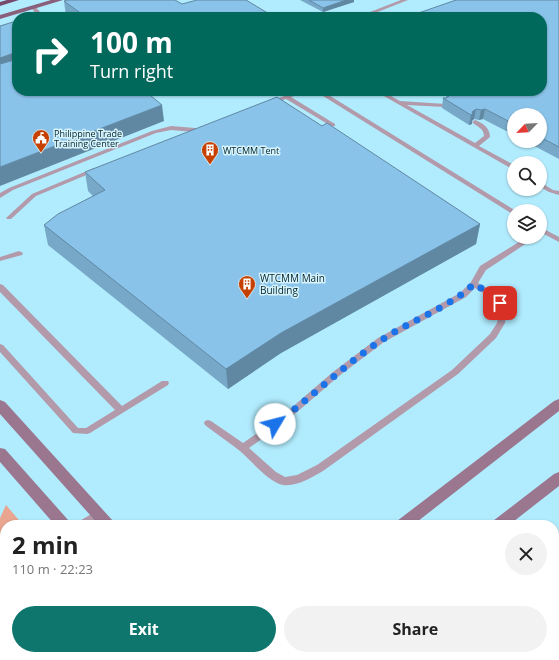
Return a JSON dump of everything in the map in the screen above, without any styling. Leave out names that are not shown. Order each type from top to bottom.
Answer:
[{"type":"highway","points":[[0,4],[15,0]]},
{"type":"main road","points":[[16,12],[59,0]]},
{"type":"main road","points":[[0,17],[12,13]]},
{"type":"main road","points":[[408,520],[559,404]]},
{"type":"main road","points":[[0,405],[103,520]]},
{"type":"main road","points":[[0,453],[60,520]]},
{"type":"main road","points":[[510,520],[559,478]]},
{"type":"lane","points":[[374,12],[406,0]]},
{"type":"lane","points":[[33,7],[37,12]]},
{"type":"lane","points":[[266,104],[290,96]]},
{"type":"lane","points":[[326,96],[507,209]]},
{"type":"lane","points":[[386,96],[507,164]]},
{"type":"lane","points":[[287,97],[333,125]]},
{"type":"lane","points":[[398,103],[444,105]]},
{"type":"lane","points":[[475,122],[488,132],[487,137],[476,146]]},
{"type":"lane","points":[[180,135],[202,127]]},
{"type":"lane","points":[[0,196],[10,189],[154,132],[171,128],[195,130]]},
{"type":"lane","points":[[9,218],[34,195],[102,166]]},
{"type":"lane","points":[[547,188],[559,193]]},
{"type":"lane","points":[[547,234],[559,240]]},
{"type":"lane","points":[[243,448],[286,417],[336,374],[381,340],[463,295],[474,284],[484,268],[521,244]]},
{"type":"lane","points":[[0,259],[19,253]]},
{"type":"lane","points":[[208,423],[243,448],[273,475],[284,481],[299,479],[320,468],[455,372],[493,336],[501,323],[503,311],[500,303],[491,294],[474,284]]},
{"type":"lane","points":[[0,287],[121,411]]},
{"type":"lane","points":[[0,347],[76,431],[87,431],[164,383]]},
{"type":"lane","points":[[89,520],[98,514]]},
{"type":"shaded area","points":[[6,505],[19,520],[0,520]]},
{"type":"building","points":[[175,0],[182,4],[197,0],[246,0],[266,12],[79,12],[64,1]]},
{"type":"building","points":[[309,0],[346,0],[323,8]]},
{"type":"building","points":[[456,0],[559,0],[559,147],[547,141],[547,108],[507,108],[507,120],[485,109],[476,109],[471,115],[443,98],[449,96],[547,96],[547,12],[421,12]]},
{"type":"building","name":"Philippine Trade Training Center","points":[[12,22],[12,54],[0,58],[0,26]]},
{"type":"building","name":"Philippine Trade Training Center","points":[[12,61],[12,96],[151,96],[162,105],[0,167],[0,64]]},
{"type":"building","name":"WTCMM Main Building","points":[[277,97],[322,126],[327,123],[480,224],[281,333],[226,369],[44,225],[58,214],[105,190],[85,172]]},
{"type":"place","name":"Philippine Trade Training Center","points":[[41,153]]},
{"type":"place","name":"WTCMM Tent","points":[[210,165]]},
{"type":"place","name":"WTCMM Main Building","points":[[247,299]]},
{"type":"route","points":[[275,424],[286,417],[336,374],[381,340],[420,320],[463,295],[474,284],[491,294],[500,303]]}]
